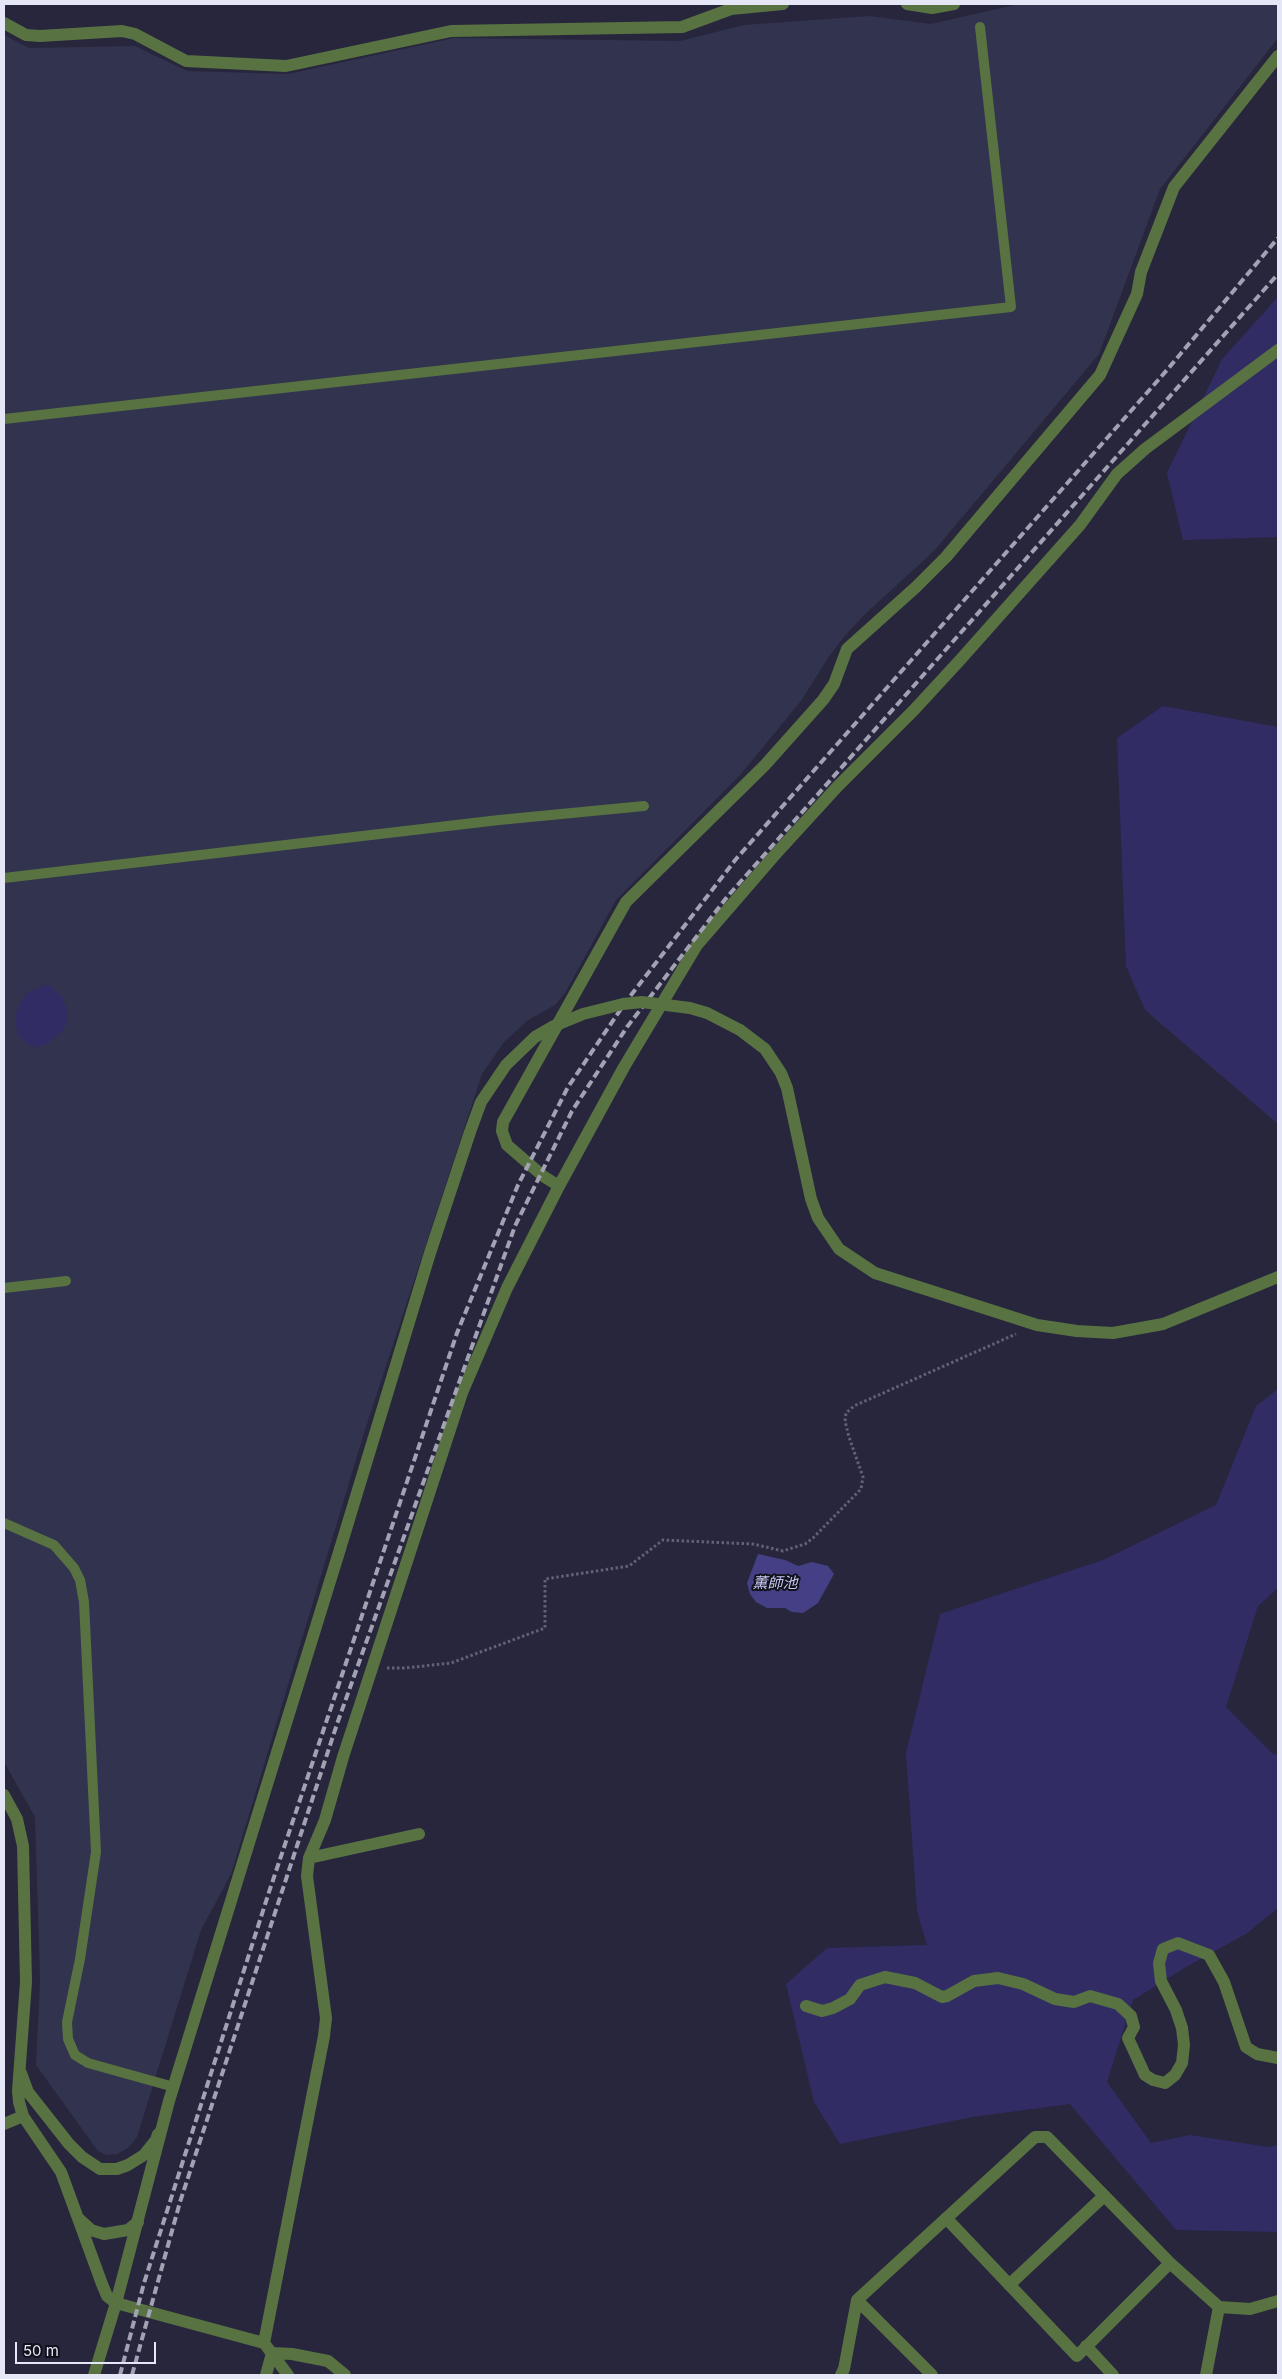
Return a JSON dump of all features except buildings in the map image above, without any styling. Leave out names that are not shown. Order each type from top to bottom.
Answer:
[{"type":"street","points":[[4,23],[26,35],[40,36],[122,31],[135,34],[186,61],[286,66],[451,31],[682,27],[731,9],[783,4]]},
{"type":"street","points":[[907,4],[932,8],[954,4]]},
{"type":"street","points":[[559,1186],[543,1176],[507,1145],[502,1131],[504,1122],[626,902],[766,764],[823,700],[834,684],[847,649],[916,587],[946,557],[1100,375],[1136,294],[1141,272],[1174,186],[1278,56]]},
{"type":"street","points":[[264,2343],[326,2018],[307,1876],[309,1858],[325,1820],[462,1393],[507,1288],[559,1186],[624,1067],[697,945],[772,857],[961,659],[1080,525],[1117,474],[1145,449],[1278,350]]},
{"type":"street","points":[[94,2375],[116,2303],[174,2087],[430,1252],[481,1102],[506,1065],[535,1038],[554,1026],[583,1014],[623,1004],[642,1002],[690,1008],[740,1030],[765,1049],[781,1073],[787,1088],[811,1199],[818,1218],[839,1249],[875,1273],[1038,1325],[1094,1333],[1137,1330],[1162,1324],[1278,1277]]},
{"type":"street","points":[[4,1795],[17,1819],[23,1846],[26,1982],[18,2091],[23,2116],[61,2172],[107,2296],[116,2303],[264,2343],[288,2375]]},
{"type":"street","points":[[309,1858],[419,1834]]},
{"type":"street","points":[[806,2006],[822,2011],[833,2008],[850,1999],[860,1985],[885,1977],[915,1983],[942,1997],[974,1981],[998,1978],[1023,1984],[1055,1999],[1074,2002],[1090,1996],[1118,2004],[1131,2016],[1134,2027],[1128,2038],[1145,2075],[1153,2080],[1164,2083],[1176,2075],[1182,2063],[1184,2045],[1182,2028],[1176,2010],[1161,1981],[1159,1963],[1163,1949],[1178,1943],[1209,1955],[1224,1982],[1246,2047],[1257,2054],[1278,2058]]},
{"type":"street","points":[[20,2061],[24,2084],[37,2104],[69,2144],[82,2157],[100,2169],[117,2169],[128,2165],[144,2155],[156,2140],[170,2101]]},
{"type":"street","points":[[4,2124],[23,2116]]},
{"type":"street","points":[[840,2375],[844,2369],[857,2300],[1035,2137],[1047,2137],[1170,2263],[1219,2307],[1250,2309],[1278,2301]]},
{"type":"street","points":[[1010,2285],[1104,2196]]},
{"type":"street","points":[[77,2217],[84,2226],[104,2234],[128,2230],[138,2222]]},
{"type":"street","points":[[946,2218],[1077,2356],[1170,2263]]},
{"type":"street","points":[[857,2300],[932,2375]]},
{"type":"street","points":[[1206,2375],[1219,2307]]},
{"type":"street","points":[[1086,2346],[1113,2375]]},
{"type":"street","points":[[266,2375],[272,2353]]},
{"type":"street","points":[[272,2353],[292,2354],[328,2361],[345,2375]]},
{"type":"lane","points":[[4,419],[1011,307],[980,27]]},
{"type":"lane","points":[[4,878],[499,820],[644,806]]},
{"type":"lane","points":[[4,1288],[66,1281]]},
{"type":"lane","points":[[4,1523],[54,1544],[74,1568],[80,1580],[84,1602],[96,1852],[80,1959],[67,2022],[68,2039],[75,2055],[88,2063],[174,2087]]},
{"type":"path","points":[[373,1666],[404,1668],[451,1663],[545,1628],[545,1579],[629,1566],[663,1540],[753,1544],[784,1551],[805,1544],[827,1525],[861,1489],[863,1477],[849,1437],[845,1421],[846,1413],[854,1406],[1038,1325]]},
{"type":"shaded area","points":[[1019,4],[1278,4],[1278,38],[1160,189],[1099,354],[934,551],[863,616],[843,638],[801,701],[740,775],[616,900],[565,993],[555,1005],[528,1020],[504,1042],[482,1074],[364,1433],[231,1874],[201,1930],[137,2137],[128,2148],[117,2154],[107,2155],[98,2151],[36,2065],[40,1980],[35,1817],[4,1762],[4,35],[29,48],[135,46],[187,71],[288,74],[454,38],[680,41],[744,25],[869,16],[931,24]]},
{"type":"shaded area","points":[[1278,297],[1278,537],[1183,540],[1167,473],[1222,359]]},
{"type":"shaded area","points":[[1163,706],[1278,727],[1278,1124],[1145,1010],[1126,966],[1117,738]]},
{"type":"shaded area","points":[[43,985],[51,986],[63,998],[68,1014],[67,1022],[62,1031],[48,1043],[39,1047],[30,1046],[18,1035],[15,1019],[18,1008],[26,994]]},
{"type":"shaded area","points":[[1278,1389],[1278,1588],[1258,1606],[1226,1707],[1273,1754],[1278,1755],[1278,1908],[1246,1934],[1186,1967],[1133,2000],[1107,2082],[1151,2143],[1190,2135],[1268,2147],[1278,2145],[1278,2232],[1176,2230],[1070,2104],[972,2117],[840,2144],[814,2102],[786,1984],[827,1948],[927,1945],[917,1911],[906,1753],[940,1614],[1103,1560],[1216,1505],[1256,1406]]},
{"type":"water","name":"薫師池","points":[[758,1554],[785,1560],[798,1566],[812,1562],[828,1566],[834,1574],[818,1603],[803,1613],[792,1612],[785,1608],[767,1608],[756,1602],[750,1594],[747,1583]]},
{"type":"railway","points":[[120,2375],[144,2283],[269,1892],[457,1333],[518,1185],[568,1087],[625,1003],[736,859],[1167,370],[1278,238]]},
{"type":"railway","points":[[132,2375],[180,2202],[337,1724],[515,1226],[572,1111],[627,1027],[727,897],[1278,274]]}]
